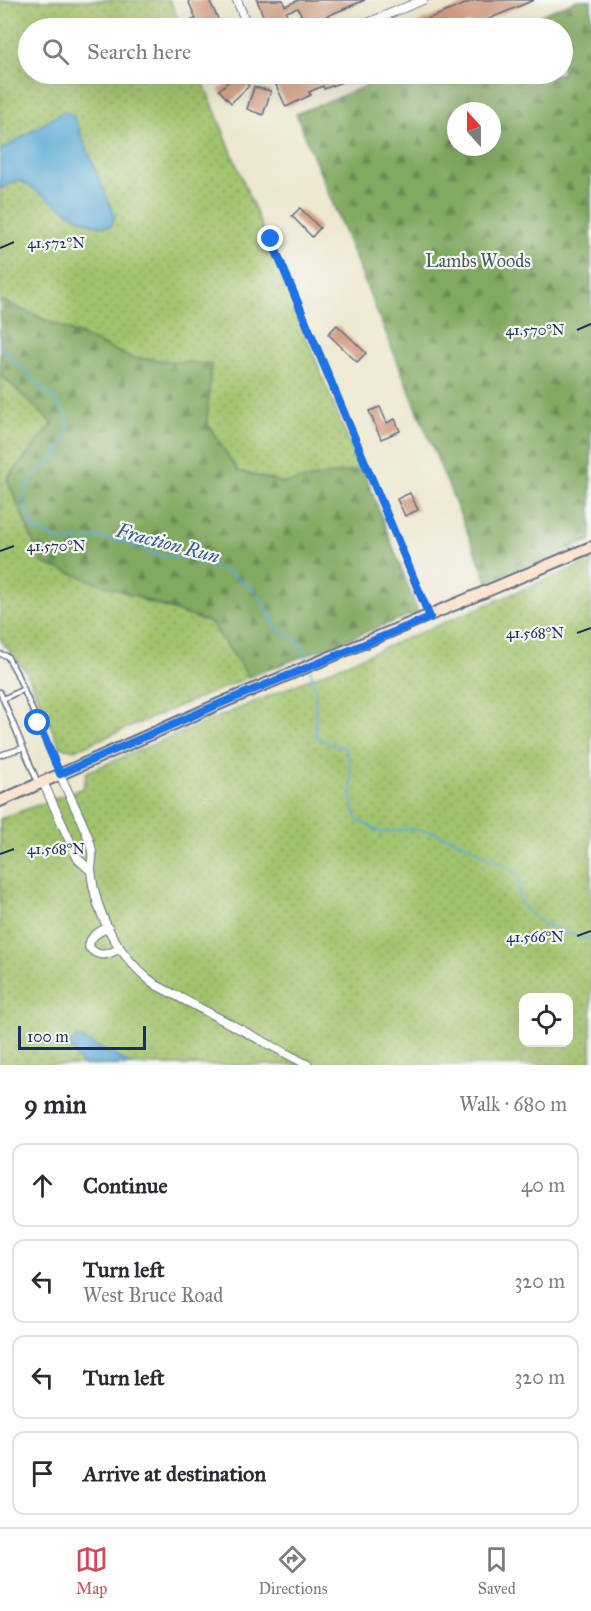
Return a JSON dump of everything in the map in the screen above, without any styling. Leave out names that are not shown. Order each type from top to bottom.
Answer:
[{"type":"street","points":[[237,0],[244,18]]},
{"type":"street","points":[[379,18],[419,1]]},
{"type":"street","points":[[0,801],[309,666],[430,617],[591,547]]},
{"type":"street","points":[[60,774],[93,851],[91,871],[108,927],[120,949],[138,972],[156,985],[308,1065]]},
{"type":"street","points":[[41,783],[78,859],[91,871]]},
{"type":"street","points":[[108,927],[94,934],[88,947],[94,954],[103,956],[120,949]]},
{"type":"lane","points":[[271,239],[430,617]]},
{"type":"lane","points":[[0,654],[6,656],[24,689],[60,774]]},
{"type":"lane","points":[[3,699],[24,689]]},
{"type":"lane","points":[[0,692],[23,748],[41,783]]},
{"type":"lane","points":[[0,755],[23,748]]},
{"type":"green space","points":[[0,0],[170,0],[177,18],[18,18],[18,84],[204,84],[360,470],[284,483],[237,471],[207,423],[210,364],[132,358],[0,300]]},
{"type":"green space","name":"Lambs Woods","points":[[578,0],[591,0],[591,540],[489,585],[296,114],[371,84],[573,84],[573,18],[532,18]]},
{"type":"green space","points":[[0,300],[132,358],[211,364],[207,423],[238,471],[284,483],[363,469],[418,612],[249,677],[211,623],[42,563],[7,479],[53,424],[0,374]]},
{"type":"green space","points":[[0,374],[53,424],[7,479],[143,600],[211,623],[249,677],[75,750],[60,747],[26,671],[0,639]]},
{"type":"green space","points":[[591,561],[591,1065],[0,1065],[0,819],[83,788],[87,772]]},
{"type":"water","points":[[64,111],[73,115],[115,217],[111,226],[100,226],[88,222],[18,180],[0,189],[0,151]]},
{"type":"water","points":[[78,1037],[132,1065],[82,1065],[69,1045]]},
{"type":"building","points":[[188,0],[209,0],[218,18],[196,18]]},
{"type":"building","points":[[257,0],[283,0],[285,6],[299,0],[365,0],[323,18],[303,18],[298,8],[286,12],[288,18],[264,18]]},
{"type":"building","points":[[475,0],[534,0],[491,18],[430,18]]},
{"type":"building","points":[[226,84],[247,84],[249,86],[231,103],[219,90]]},
{"type":"building","points":[[337,84],[324,89],[323,86],[309,92],[311,95],[286,107],[276,85]]},
{"type":"building","points":[[254,87],[271,91],[263,115],[247,109]]},
{"type":"building","points":[[300,208],[320,228],[312,237],[292,216]]},
{"type":"building","points":[[337,325],[366,353],[357,362],[328,334]]},
{"type":"building","points":[[380,407],[387,423],[395,419],[400,431],[381,439],[369,411]]},
{"type":"building","points":[[410,493],[418,510],[405,516],[397,499]]},
{"type":"waterway","name":"Fraction Run","points":[[0,347],[56,401],[67,417],[69,431],[55,458],[31,479],[23,499],[34,529],[64,542],[98,538],[121,541],[160,556],[189,558],[230,573],[252,589],[262,601],[276,627],[297,641],[305,650],[308,661]]},
{"type":"waterway","name":"Fraction Run","points":[[310,670],[315,687],[316,736],[329,744],[344,747],[350,765],[352,803],[359,821],[383,833],[419,830],[436,833],[468,846],[516,872],[519,879],[520,899],[524,907],[540,921],[561,931],[591,940]]},
{"type":"route","points":[[38,723],[60,774],[219,704],[430,617],[271,239]]}]
